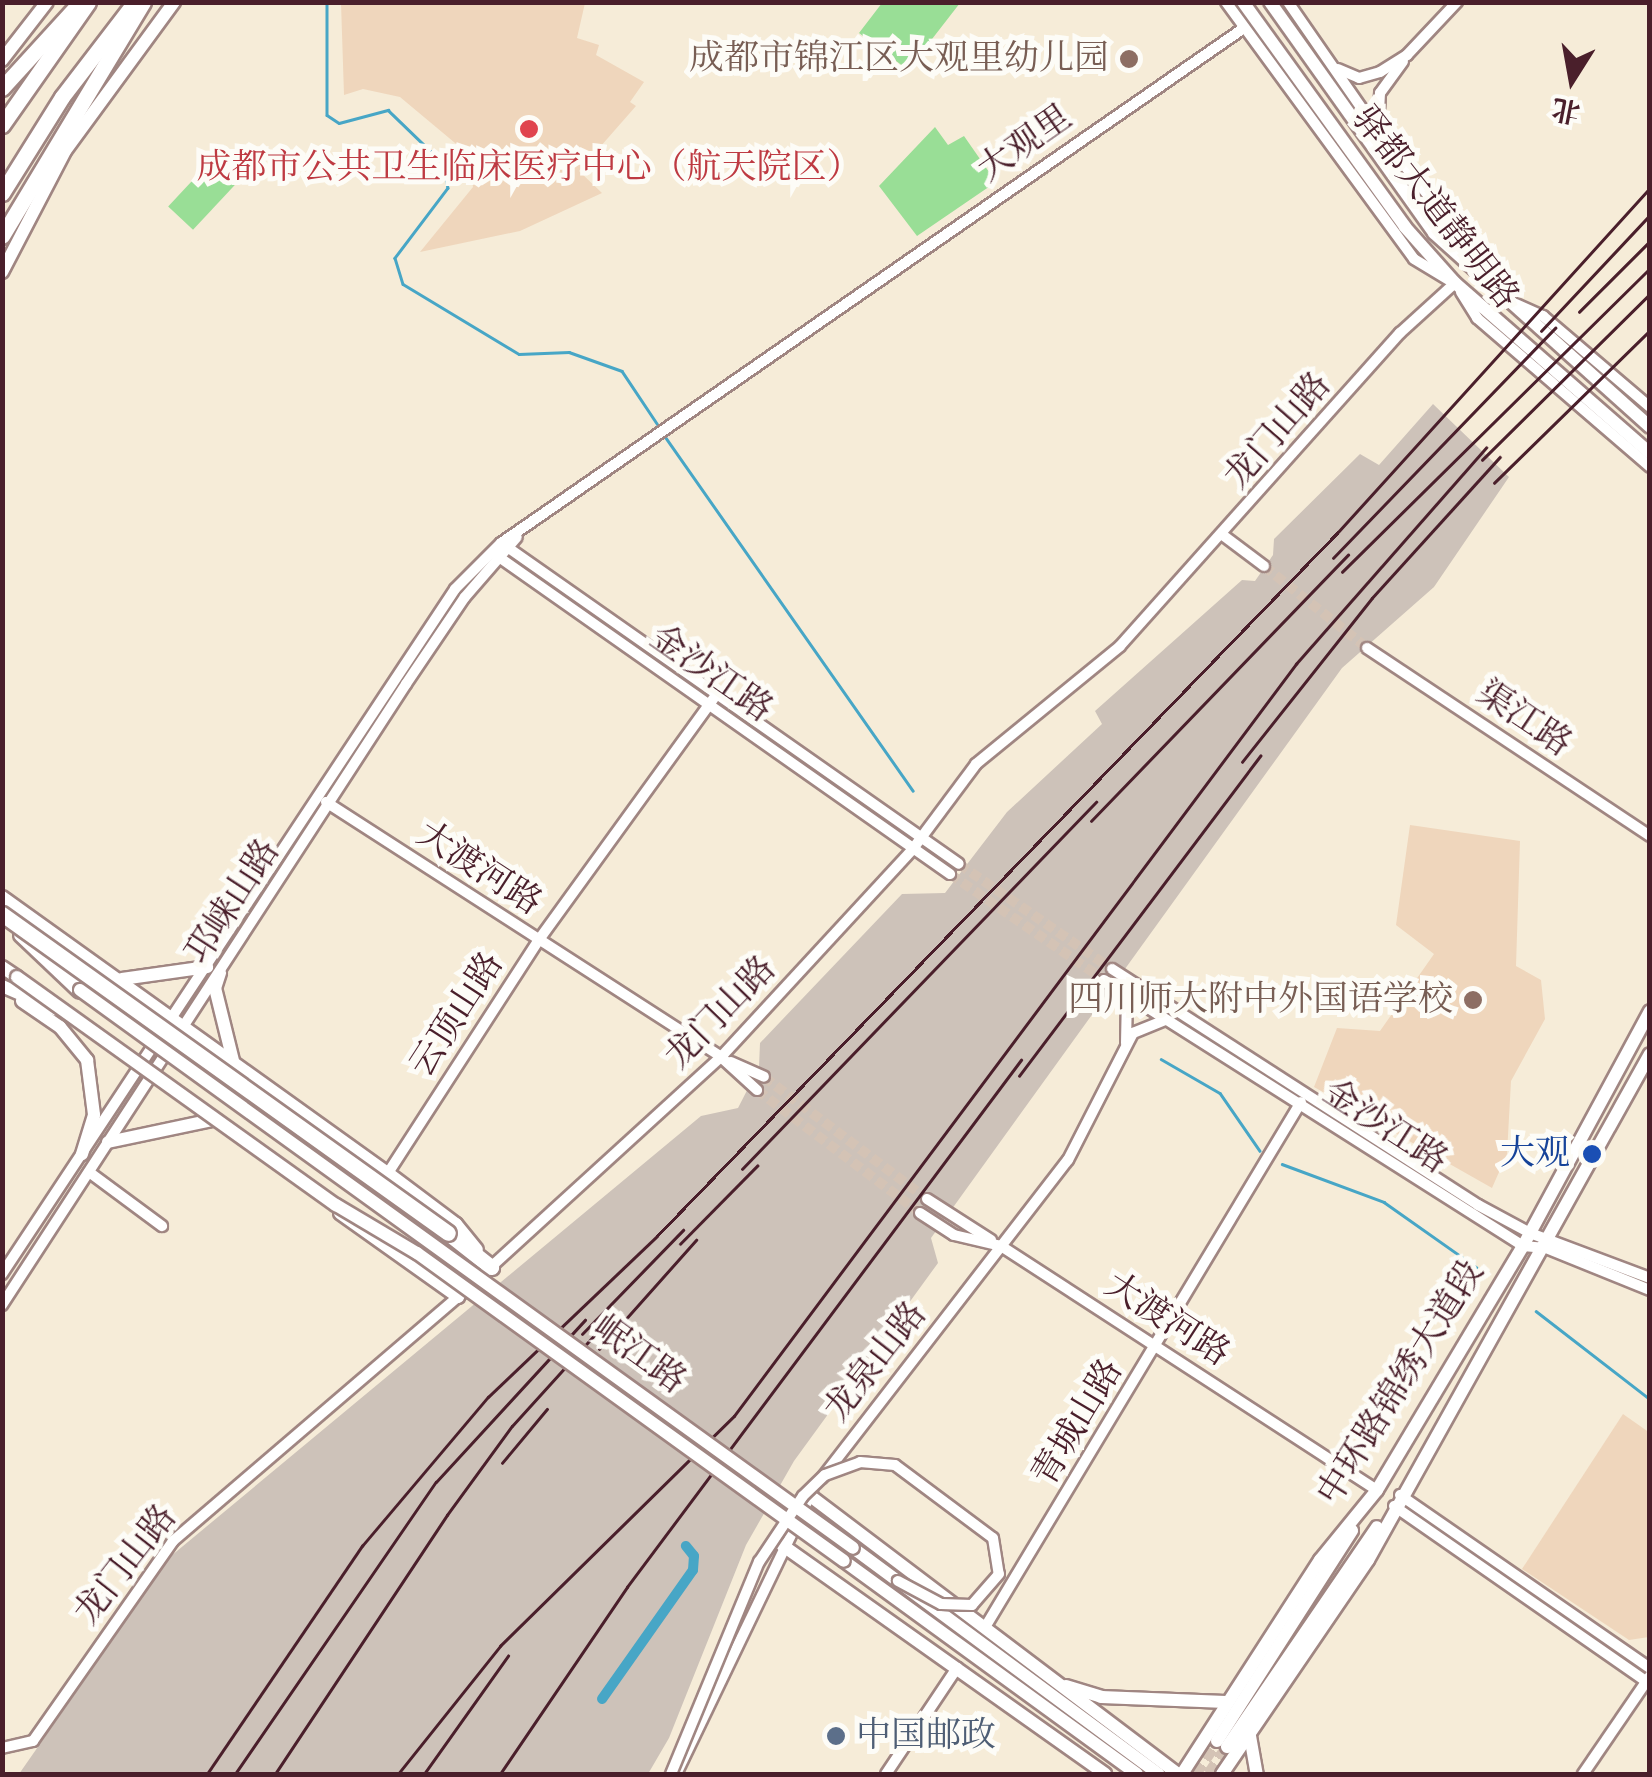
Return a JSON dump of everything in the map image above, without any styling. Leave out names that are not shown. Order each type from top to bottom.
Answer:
[{"type":"highway","points":[[2,88],[29,52],[85,2]]},
{"type":"highway","points":[[2,125],[85,2]]},
{"type":"highway","points":[[2,193],[62,97],[134,2]]},
{"type":"highway","points":[[4,234],[143,2]]},
{"type":"highway","points":[[2,915],[80,990]]},
{"type":"highway","points":[[2,915],[448,1232],[491,1267]]},
{"type":"main road","points":[[2,60],[46,2]]},
{"type":"main road","points":[[2,272],[65,151],[174,2]]},
{"type":"main road","name":"驿都大道静明路","points":[[1243,2],[1405,227],[1455,284]]},
{"type":"main road","name":"驿都大道静明路","points":[[1270,2],[1434,234],[1508,300]]},
{"type":"main road","points":[[1455,284],[1650,453]]},
{"type":"main road","points":[[1508,300],[1650,427]]},
{"type":"main road","points":[[2,898],[240,1071],[388,1172],[456,1224],[491,1267]]},
{"type":"main road","name":"岷江路","points":[[2,966],[336,1205],[417,1253],[1137,1774]]},
{"type":"main road","points":[[116,978],[132,982],[213,970],[227,1051],[240,1071]]},
{"type":"main road","points":[[5,988],[50,1006],[458,1297]]},
{"type":"main road","points":[[5,988],[60,1027],[87,1060],[94,1115],[82,1154]]},
{"type":"main road","name":"岷江路","points":[[80,990],[1158,1774]]},
{"type":"main road","name":"中环路锦绣大道段","points":[[1180,1774],[1320,1560],[1376,1490],[1526,1240],[1650,1011]]},
{"type":"main road","name":"中环路锦绣大道段","points":[[1222,1774],[1368,1560],[1396,1500],[1549,1243],[1650,1054]]},
{"type":"main road","points":[[108,1142],[212,1120]]},
{"type":"main road","points":[[1376,1490],[1222,1744],[1396,1500]]},
{"type":"main road","points":[[809,1495],[987,1624],[1056,1682],[1180,1774]]},
{"type":"main road","points":[[782,1545],[1089,1768],[1105,1774]]},
{"type":"main road","points":[[1056,1682],[1101,1697],[1226,1702]]},
{"type":"main road","points":[[1250,1736],[1257,1774]]},
{"type":"street","points":[[1226,2],[1414,259],[1455,284]]},
{"type":"street","points":[[1288,2],[1378,132],[1476,250],[1508,300]]},
{"type":"street","points":[[1378,132],[1380,93],[1406,55],[1457,2]]},
{"type":"street","name":"大观里","points":[[840,307],[1244,28]]},
{"type":"street","points":[[1329,63],[1359,78],[1380,72],[1406,55]]},
{"type":"street","name":"驿都大道静明路","points":[[1455,284],[1476,318],[1650,467]]},
{"type":"street","name":"龙门山路","points":[[2,1748],[32,1740],[173,1541],[458,1297],[721,1057],[912,850],[976,764],[1120,646],[1224,536],[1400,332],[1455,284]]},
{"type":"street","name":"驿都大道静明路","points":[[1508,300],[1543,316],[1650,406]]},
{"type":"street","name":"邛崃山路","points":[[213,970],[318,796],[455,589],[492,552],[507,546],[840,307]]},
{"type":"street","points":[[1224,536],[1264,566]]},
{"type":"street","name":"邛崃山路","points":[[2,1274],[82,1154],[145,1073],[330,804],[464,597],[502,560],[507,546]]},
{"type":"street","name":"金沙江路","points":[[507,546],[959,864]]},
{"type":"street","name":"金沙江路","points":[[492,552],[950,874]]},
{"type":"street","name":"渠江路","points":[[1368,648],[1650,836]]},
{"type":"street","name":"云顶山路","points":[[388,1172],[538,940],[716,695]]},
{"type":"street","name":"大渡河路","points":[[318,796],[721,1057],[757,1090]]},
{"type":"street","name":"金沙江路","points":[[1112,969],[1526,1240]]},
{"type":"street","name":"金沙江路","points":[[1104,980],[1300,1105],[1526,1240],[1549,1243],[1650,1278]]},
{"type":"street","points":[[1126,1049],[1127,996]]},
{"type":"street","name":"龙泉山路","points":[[676,1774],[809,1495],[1068,1160],[1142,1026],[1165,1020]]},
{"type":"street","points":[[721,1057],[764,1077]]},
{"type":"street","name":"邛崃山路","points":[[2,1305],[108,1142],[145,1073]]},
{"type":"street","name":"青城山路","points":[[987,1624],[1307,1094]]},
{"type":"street","points":[[88,1172],[162,1226]]},
{"type":"street","points":[[927,1199],[1000,1246]]},
{"type":"street","name":"大渡河路","points":[[920,1212],[954,1235],[1000,1246],[1376,1490]]},
{"type":"street","name":"金沙江路","points":[[1549,1243],[1650,1290]]},
{"type":"street","points":[[676,1774],[759,1562],[803,1496],[825,1476],[860,1462],[895,1465],[994,1538],[999,1574],[972,1605],[942,1604],[898,1582]]},
{"type":"street","points":[[1396,1500],[1650,1668]]},
{"type":"street","points":[[1396,1500],[1648,1680],[1583,1774]]},
{"type":"street","points":[[886,1774],[956,1668]]},
{"type":"shaded area","name":"成都市公共卫生临床医疗中心（航天院区）","points":[[341,3],[585,3],[577,38],[599,45],[596,55],[644,82],[630,102],[636,106],[579,171],[602,193],[520,231],[420,252],[473,187],[467,153],[400,97],[363,89],[344,95]]},
{"type":"shaded area","points":[[1433,404],[1509,477],[1434,587],[1342,668],[931,1238],[938,1263],[794,1461],[746,1545],[669,1738],[648,1774],[19,1774],[171,1556],[701,1116],[738,1108],[759,1067],[760,1043],[902,894],[945,893],[1007,812],[1102,724],[1095,711],[1242,580],[1255,581],[1273,555],[1274,539],[1360,454],[1379,465]]},
{"type":"shaded area","name":"四川师大附中外国语学校","points":[[1410,825],[1520,841],[1516,966],[1541,980],[1545,1019],[1511,1081],[1507,1154],[1492,1188],[1314,1087],[1337,1028],[1380,1031],[1434,954],[1396,925]]},
{"type":"shaded area","points":[[1623,1414],[1650,1433],[1649,1637],[1629,1640],[1522,1569]]},
{"type":"green space","points":[[882,2],[960,3],[908,70],[859,33]]},
{"type":"green space","points":[[935,127],[948,145],[964,136],[996,182],[917,236],[879,186]]},
{"type":"green space","points":[[220,151],[245,174],[193,230],[168,207]]},
{"type":"waterway","points":[[327,2],[327,115],[339,123],[388,110],[445,165],[448,188],[395,258],[403,284],[519,354],[569,352],[622,371],[660,428]]},
{"type":"waterway","points":[[664,435],[913,790]]},
{"type":"waterway","points":[[1161,1059],[1220,1093],[1260,1151]]},
{"type":"waterway","points":[[1282,1164],[1384,1202],[1476,1267]]},
{"type":"waterway","points":[[1536,1311],[1650,1399]]},
{"type":"waterway","points":[[602,1699],[693,1570],[694,1556],[686,1546]]},
{"type":"tunnel","points":[[1264,566],[1367,648]]},
{"type":"tunnel","points":[[959,864],[1112,969]]},
{"type":"tunnel","points":[[950,874],[1104,980]]},
{"type":"tunnel","points":[[764,1077],[927,1199]]},
{"type":"tunnel","points":[[757,1090],[920,1213]]},
{"type":"tunnel","points":[[1195,1774],[1217,1741]]},
{"type":"tunnel","points":[[1209,1774],[1227,1747]]},
{"type":"railway","points":[[207,1774],[362,1546],[488,1397],[657,1236],[1338,532],[1650,188]]},
{"type":"railway","points":[[1541,331],[1650,215]]},
{"type":"railway","points":[[1579,312],[1650,241]]},
{"type":"railway","points":[[1342,572],[1650,268]]},
{"type":"railway","points":[[1482,460],[1650,294]]},
{"type":"railway","points":[[1333,558],[1555,328]]},
{"type":"railway","points":[[1494,483],[1650,330]]},
{"type":"railway","points":[[398,1774],[500,1646],[734,1416],[1296,664],[1486,448]]},
{"type":"railway","points":[[1242,762],[1372,598],[1500,457]]},
{"type":"railway","points":[[1091,821],[1348,555]]},
{"type":"railway","points":[[1019,1076],[1260,756]]},
{"type":"railway","points":[[742,1169],[1096,802]]},
{"type":"railway","points":[[500,1774],[627,1587],[1021,1060]]},
{"type":"railway","points":[[680,1244],[757,1166]]},
{"type":"railway","points":[[582,1334],[683,1230]]},
{"type":"railway","points":[[599,1349],[696,1240]]},
{"type":"railway","points":[[235,1774],[436,1482],[585,1320]]},
{"type":"railway","points":[[275,1774],[447,1515],[512,1426],[601,1328]]},
{"type":"railway","points":[[502,1463],[547,1409]]},
{"type":"railway","points":[[424,1774],[508,1656]]},
{"type":"place","name":"成都市锦江区大观里幼儿园","points":[[1129,59]]},
{"type":"place","name":"成都市公共卫生临床医疗中心（航天院区）","points":[[529,129]]},
{"type":"place","name":"四川师大附中外国语学校","points":[[1473,1000]]},
{"type":"place","name":"大观","points":[[1592,1154]]},
{"type":"place","name":"中国邮政","points":[[836,1736]]}]
